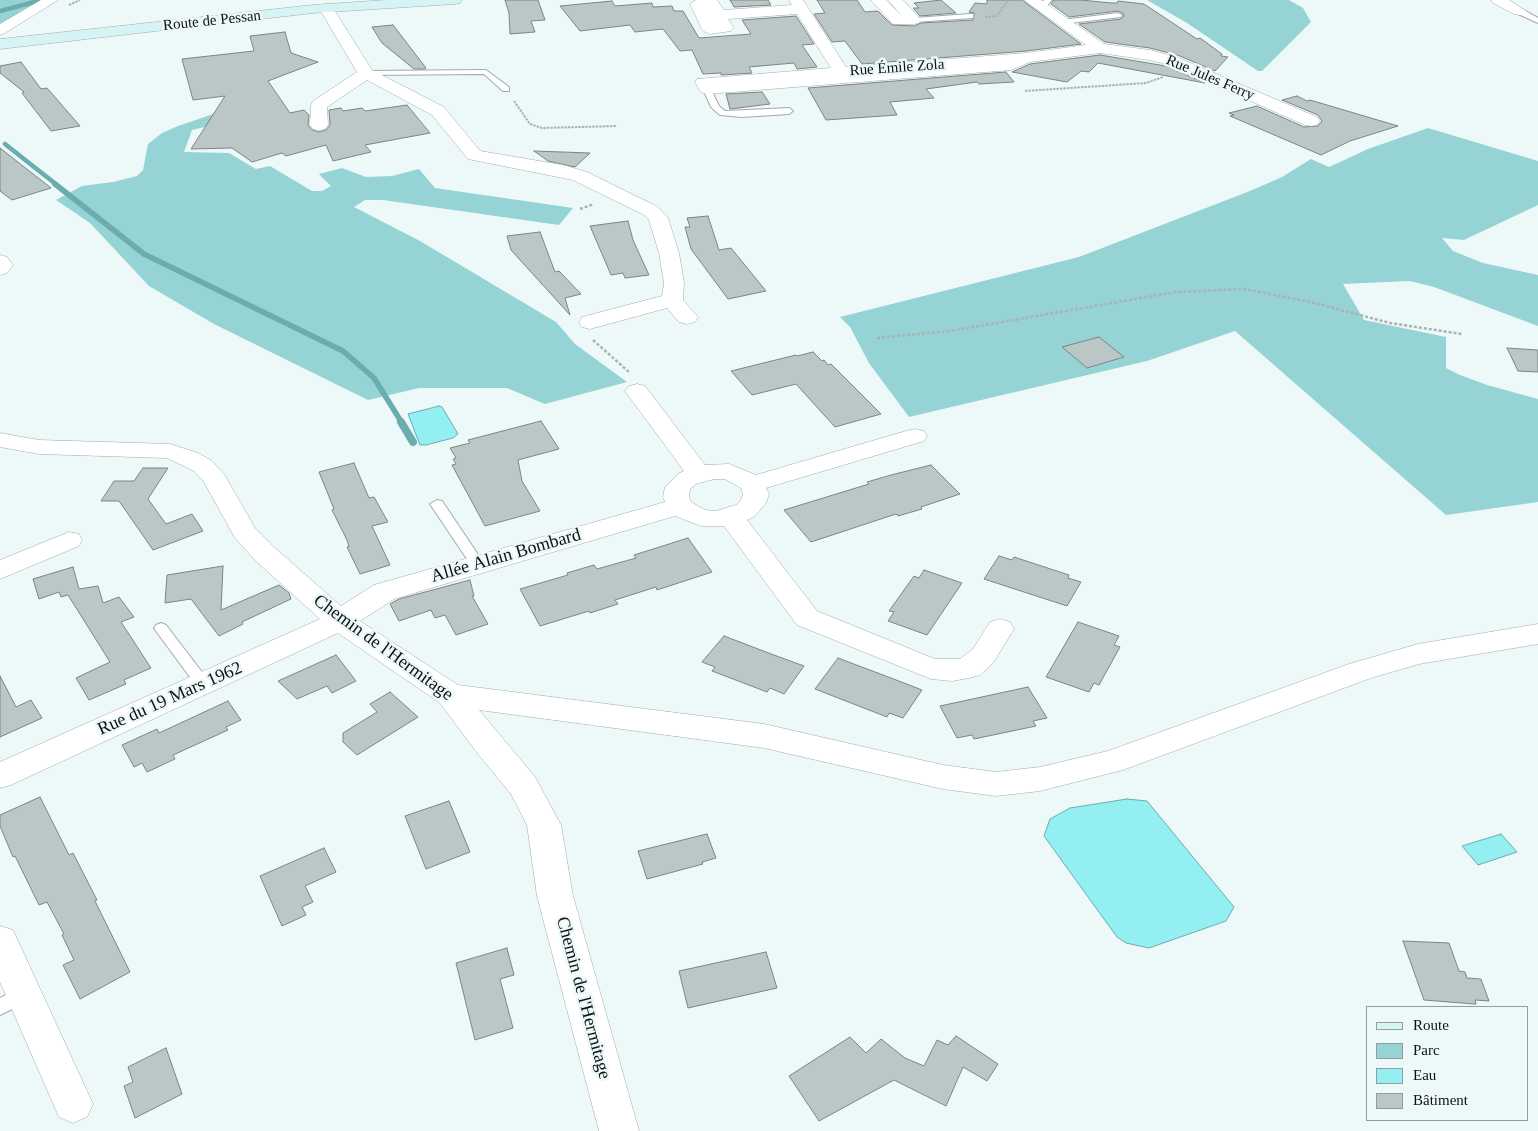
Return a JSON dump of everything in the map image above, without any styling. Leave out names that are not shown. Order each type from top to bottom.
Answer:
[{"type":"main road","name":"Route de Pessan","points":[[0,44],[326,8],[455,0]]},
{"type":"street","points":[[0,30],[51,0]]},
{"type":"street","points":[[878,0],[898,22],[914,20]]},
{"type":"street","points":[[895,0],[914,20]]},
{"type":"street","points":[[1498,0],[1519,11]]},
{"type":"street","name":"Rue Jules Ferry","points":[[1040,2],[1062,22],[1100,48],[1150,55],[1184,66],[1311,121]]},
{"type":"street","points":[[703,16],[799,4],[842,72]]},
{"type":"street","points":[[326,8],[366,73],[438,111],[474,155],[481,158],[563,171],[580,176],[651,212],[658,218],[668,253],[674,283],[672,300],[679,310],[688,317]]},
{"type":"street","name":"Rue Émile Zola","points":[[707,89],[703,82],[1026,58],[1100,48]]},
{"type":"street","points":[[707,89],[1011,65],[1026,58]]},
{"type":"street","points":[[319,125],[319,105],[366,73]]},
{"type":"street","points":[[590,322],[672,300]]},
{"type":"street","points":[[637,392],[699,474]]},
{"type":"street","points":[[752,484],[915,436]]},
{"type":"street","name":"Chemin de l'Hermitage","points":[[0,440],[39,447],[170,451],[189,458],[203,466],[215,479],[244,532],[266,555],[340,621],[451,695],[489,746],[523,786],[544,825],[555,896],[619,1131]]},
{"type":"street","points":[[714,471],[729,472],[742,477],[752,484],[756,494],[753,503],[744,511],[731,517],[716,520],[700,518],[688,513],[679,506],[676,497],[678,487],[686,479],[714,471]]},
{"type":"street","name":"Allée Alain Bombard","points":[[340,621],[384,592],[679,506]]},
{"type":"street","points":[[731,517],[807,618],[931,669],[952,671],[969,668],[983,656],[1000,629]]},
{"type":"street","points":[[0,570],[69,540]]},
{"type":"street","name":"Rue du 19 Mars 1962","points":[[0,776],[340,621]]},
{"type":"street","points":[[451,695],[764,736],[943,777],[996,784],[1040,779],[1112,762],[1360,671],[1418,654],[1538,634]]},
{"type":"street","points":[[0,941],[12,1000],[72,1104]]},
{"type":"lane","points":[[1519,11],[1538,20]]},
{"type":"lane","points":[[914,20],[970,16]]},
{"type":"lane","points":[[1062,22],[1118,16]]},
{"type":"lane","points":[[366,73],[486,72],[506,89]]},
{"type":"lane","points":[[707,89],[715,108],[723,113],[742,114],[789,111]]},
{"type":"lane","points":[[437,504],[478,565]]},
{"type":"lane","points":[[161,628],[203,684]]},
{"type":"path","points":[[970,16],[979,18],[996,16],[1008,0]]},
{"type":"path","points":[[1025,91],[1153,82],[1184,66]]},
{"type":"path","points":[[506,89],[530,124],[535,126],[558,130],[618,126]]},
{"type":"path","points":[[877,338],[950,331],[1176,292],[1236,289],[1282,296],[1390,323],[1462,334]]},
{"type":"path","points":[[590,322],[593,342],[638,380],[637,392]]},
{"type":"green space","points":[[0,0],[45,0],[0,27]]},
{"type":"green space","points":[[1147,0],[1289,0],[1303,8],[1311,22],[1262,71],[1258,71],[1187,23]]},
{"type":"green space","points":[[252,101],[263,113],[192,130],[184,152],[229,153],[256,169],[270,166],[312,191],[322,191],[331,186],[319,174],[342,168],[366,177],[392,176],[419,169],[435,188],[573,208],[559,225],[383,200],[365,200],[354,207],[420,241],[556,322],[575,344],[627,382],[545,404],[507,388],[419,388],[368,400],[214,324],[149,286],[90,223],[56,200],[82,186],[113,182],[137,176],[143,170],[148,144],[162,133]]},
{"type":"green space","points":[[1428,128],[1538,161],[1538,205],[1464,240],[1442,238],[1453,251],[1483,263],[1538,275],[1538,326],[1434,287],[1410,281],[1343,284],[1364,320],[1446,337],[1446,368],[1487,385],[1538,399],[1538,502],[1446,515],[1235,331],[1147,361],[909,417],[869,363],[850,327],[840,317],[1079,257],[1250,191],[1282,177],[1311,159],[1329,167],[1368,149]]},
{"type":"water","points":[[439,406],[442,407],[458,434],[453,438],[420,445],[408,414]]},
{"type":"water","points":[[1127,799],[1147,801],[1234,907],[1226,921],[1149,948],[1126,943],[1117,937],[1044,836],[1050,819],[1070,808]]},
{"type":"water","points":[[1501,834],[1517,852],[1478,865],[1462,846]]},
{"type":"building","points":[[505,0],[538,0],[545,20],[531,21],[535,32],[510,34],[509,13]]},
{"type":"building","points":[[730,0],[768,0],[771,5],[734,7]]},
{"type":"building","points":[[817,0],[857,0],[865,12],[878,11],[892,25],[914,26],[921,23],[973,20],[974,13],[969,12],[975,3],[987,4],[987,0],[1022,0],[1081,44],[1026,51],[862,64],[845,41],[832,42],[814,14],[825,13]]},
{"type":"building","points":[[941,0],[956,13],[920,16],[913,8],[919,8],[914,3]]},
{"type":"building","points":[[1054,0],[1111,3],[1117,3],[1118,1],[1144,4],[1197,39],[1200,38],[1222,54],[1221,56],[1228,57],[1215,71],[1180,56],[1150,48],[1105,42],[1079,24],[1121,19],[1124,16],[1123,13],[1118,11],[1069,17],[1051,4]]},
{"type":"building","points":[[612,1],[615,6],[652,3],[653,7],[672,6],[674,11],[683,11],[699,38],[751,34],[742,20],[796,16],[814,44],[802,45],[817,67],[797,69],[794,63],[749,67],[752,73],[703,74],[692,50],[680,51],[663,29],[635,32],[630,25],[580,31],[560,6]]},
{"type":"building","points":[[393,25],[425,69],[414,69],[382,43],[372,27]]},
{"type":"building","points":[[285,32],[291,53],[318,62],[268,81],[290,113],[304,110],[309,115],[308,125],[312,130],[319,132],[326,130],[330,125],[329,110],[341,108],[343,111],[362,108],[365,111],[407,105],[430,133],[365,145],[371,152],[333,161],[326,145],[286,156],[282,153],[252,162],[232,148],[191,149],[225,96],[193,100],[182,59],[254,51],[250,36]]},
{"type":"building","points":[[1100,55],[1166,66],[1205,83],[1098,63],[1089,72],[1081,71],[1067,82],[1012,72],[1030,64]]},
{"type":"building","points":[[21,62],[41,89],[47,88],[80,126],[51,131],[22,93],[24,92],[0,73],[0,66]]},
{"type":"building","points":[[1006,72],[1014,82],[979,84],[977,82],[926,89],[934,98],[890,102],[897,115],[826,120],[808,88]]},
{"type":"building","points":[[762,92],[770,104],[730,109],[726,94]]},
{"type":"building","points":[[1297,96],[1307,101],[1310,100],[1398,126],[1350,141],[1321,155],[1230,116],[1234,115],[1229,113],[1257,106],[1304,127],[1318,126],[1322,121],[1318,115],[1282,100]]},
{"type":"building","points":[[0,148],[51,188],[12,200],[0,191]]},
{"type":"building","points":[[534,151],[590,153],[575,167],[548,161]]},
{"type":"building","points":[[708,216],[719,250],[731,248],[766,291],[728,299],[691,249],[685,227],[690,227],[687,218]]},
{"type":"building","points":[[628,221],[633,240],[649,275],[625,278],[623,273],[611,275],[590,226]]},
{"type":"building","points":[[540,232],[555,272],[559,271],[581,294],[565,298],[570,315],[511,250],[507,236]]},
{"type":"building","points":[[1099,337],[1124,357],[1087,368],[1062,347]]},
{"type":"building","points":[[1507,348],[1538,350],[1538,372],[1518,371]]},
{"type":"building","points":[[813,352],[828,365],[831,364],[881,414],[835,427],[796,384],[752,395],[731,371]]},
{"type":"building","points":[[541,421],[559,449],[518,460],[522,481],[540,511],[485,526],[452,465],[456,464],[453,459],[456,458],[450,448],[470,443],[468,440]]},
{"type":"building","points":[[354,463],[369,498],[374,497],[388,522],[372,526],[390,565],[360,574],[347,547],[349,547],[347,540],[332,510],[334,509],[319,472]]},
{"type":"building","points":[[931,465],[960,494],[921,507],[922,509],[898,516],[896,514],[811,542],[784,510],[869,484],[867,482]]},
{"type":"building","points":[[143,468],[168,468],[148,499],[166,524],[192,514],[203,531],[153,550],[119,501],[101,501],[114,481],[134,481]]},
{"type":"building","points":[[688,538],[712,572],[657,590],[656,587],[615,600],[618,604],[590,613],[589,611],[540,626],[520,589],[594,565],[597,569],[636,558],[634,555]]},
{"type":"building","points":[[999,556],[1012,560],[1014,557],[1069,575],[1068,578],[1081,582],[1067,606],[984,579]]},
{"type":"building","points":[[223,566],[221,610],[279,585],[289,593],[291,599],[242,622],[243,624],[219,636],[191,599],[165,603],[167,575]]},
{"type":"building","points":[[73,567],[79,589],[98,586],[103,603],[119,597],[134,617],[121,622],[151,668],[124,680],[126,684],[89,700],[76,678],[110,662],[68,595],[61,597],[59,592],[39,599],[33,579]]},
{"type":"building","points":[[924,570],[962,583],[927,635],[888,621],[894,612],[889,611],[914,576],[919,578]]},
{"type":"building","points":[[470,580],[474,596],[472,596],[488,624],[456,635],[445,615],[435,618],[431,610],[399,621],[390,604],[399,599]]},
{"type":"building","points":[[1078,622],[1119,636],[1114,645],[1120,647],[1099,685],[1094,683],[1089,692],[1046,677]]},
{"type":"building","points":[[724,636],[804,666],[784,694],[770,688],[767,692],[712,671],[715,667],[702,662]]},
{"type":"building","points":[[336,655],[356,681],[332,693],[327,686],[297,699],[278,681]]},
{"type":"building","points":[[838,658],[922,690],[903,718],[889,713],[887,717],[815,689]]},
{"type":"building","points":[[0,676],[16,707],[31,700],[42,718],[0,737]]},
{"type":"building","points":[[1028,687],[1047,718],[1033,721],[1036,726],[974,739],[972,735],[957,738],[940,706]]},
{"type":"building","points":[[390,692],[418,717],[357,755],[343,742],[343,733],[377,712],[370,704]]},
{"type":"building","points":[[228,701],[241,720],[226,727],[228,730],[173,755],[175,759],[147,772],[142,763],[134,767],[122,745],[157,729],[159,733]]},
{"type":"building","points":[[40,797],[69,855],[73,853],[130,972],[80,999],[63,965],[74,960],[62,935],[64,934],[47,902],[39,905],[15,856],[13,857],[0,826],[0,815]]},
{"type":"building","points":[[449,801],[470,852],[426,869],[405,816]]},
{"type":"building","points":[[707,834],[716,858],[702,862],[703,864],[647,879],[638,851]]},
{"type":"building","points":[[324,848],[336,872],[305,886],[313,902],[302,907],[306,915],[282,926],[260,876]]},
{"type":"building","points":[[1403,941],[1449,943],[1459,971],[1465,972],[1467,978],[1481,979],[1489,1001],[1475,1000],[1476,1004],[1474,1004],[1424,1000]]},
{"type":"building","points":[[507,948],[514,975],[500,979],[513,1028],[475,1040],[456,963]]},
{"type":"building","points":[[766,952],[777,988],[688,1008],[679,971]]},
{"type":"building","points":[[956,1036],[998,1064],[987,1081],[963,1067],[946,1106],[894,1080],[819,1121],[789,1076],[850,1037],[866,1053],[881,1039],[905,1058],[924,1066],[937,1040],[948,1045]]},
{"type":"building","points":[[166,1048],[182,1094],[135,1118],[124,1086],[133,1082],[128,1067]]},
{"type":"waterway","points":[[0,11],[42,0]]},
{"type":"waterway","points":[[5,144],[57,185]]},
{"type":"waterway","points":[[55,184],[144,254],[343,351],[374,378],[402,423]]},
{"type":"waterway","points":[[401,422],[413,442]]}]
